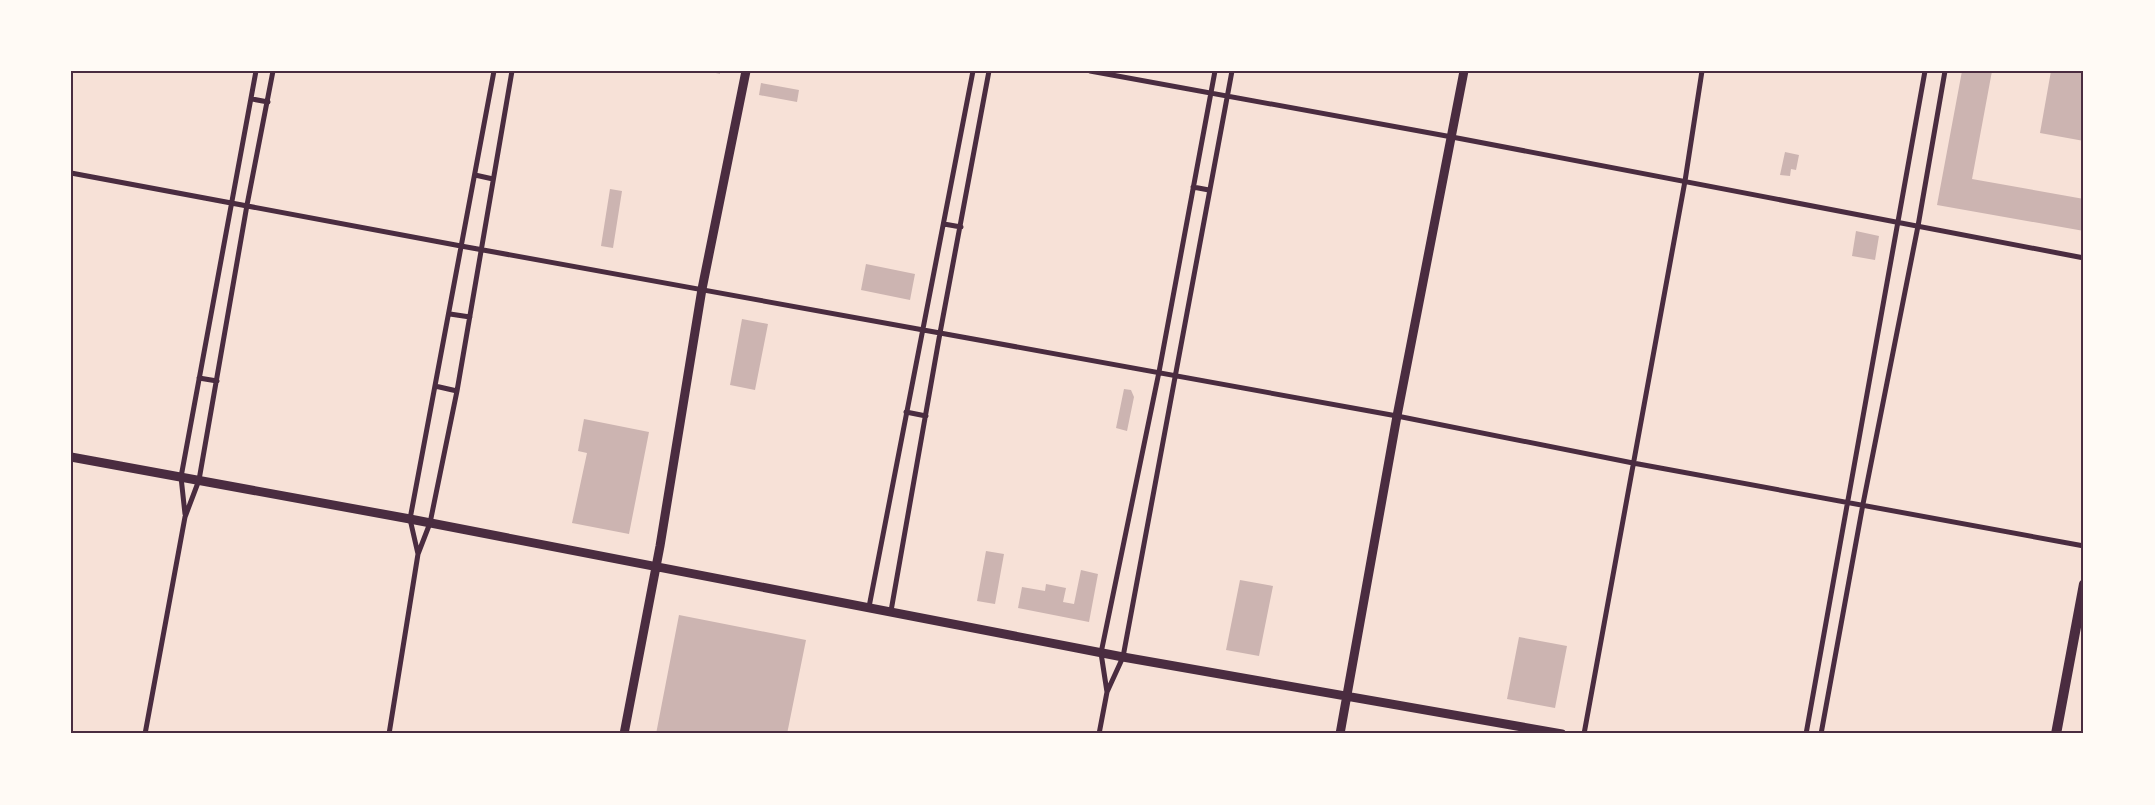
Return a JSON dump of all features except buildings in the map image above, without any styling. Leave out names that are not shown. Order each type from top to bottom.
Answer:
[{"type":"main road","points":[[2056,734],[2084,584]]},
{"type":"street","points":[[185,517],[181,477],[256,71]]},
{"type":"street","points":[[145,734],[185,517],[198,480],[273,71]]},
{"type":"street","points":[[418,554],[410,519],[450,314],[494,71]]},
{"type":"street","points":[[389,734],[418,554],[430,523],[457,391],[512,71]]},
{"type":"street","points":[[624,734],[656,567],[702,289],[746,71]]},
{"type":"street","points":[[869,607],[973,71]]},
{"type":"street","points":[[891,611],[989,71]]},
{"type":"street","points":[[1090,71],[1452,137],[2084,258]]},
{"type":"street","points":[[1107,692],[1102,653],[1159,372],[1214,71]]},
{"type":"street","points":[[1099,734],[1107,692],[1123,657],[1232,71]]},
{"type":"street","points":[[1340,734],[1464,71]]},
{"type":"street","points":[[1584,734],[1685,181],[1702,71]]},
{"type":"street","points":[[1806,734],[1846,501],[1925,71]]},
{"type":"street","points":[[1821,734],[1863,504],[1918,226],[1945,71]]},
{"type":"street","points":[[252,99],[268,102]]},
{"type":"street","points":[[71,173],[481,250],[1398,416],[2084,546]]},
{"type":"street","points":[[474,175],[493,179]]},
{"type":"street","points":[[1193,187],[1209,190]]},
{"type":"street","points":[[944,224],[961,227]]},
{"type":"street","points":[[450,314],[470,317]]},
{"type":"street","points":[[199,378],[217,381]]},
{"type":"street","points":[[435,386],[457,391]]},
{"type":"street","points":[[906,412],[926,416]]},
{"type":"street","points":[[71,456],[410,519],[1123,657],[1562,734]]}]
